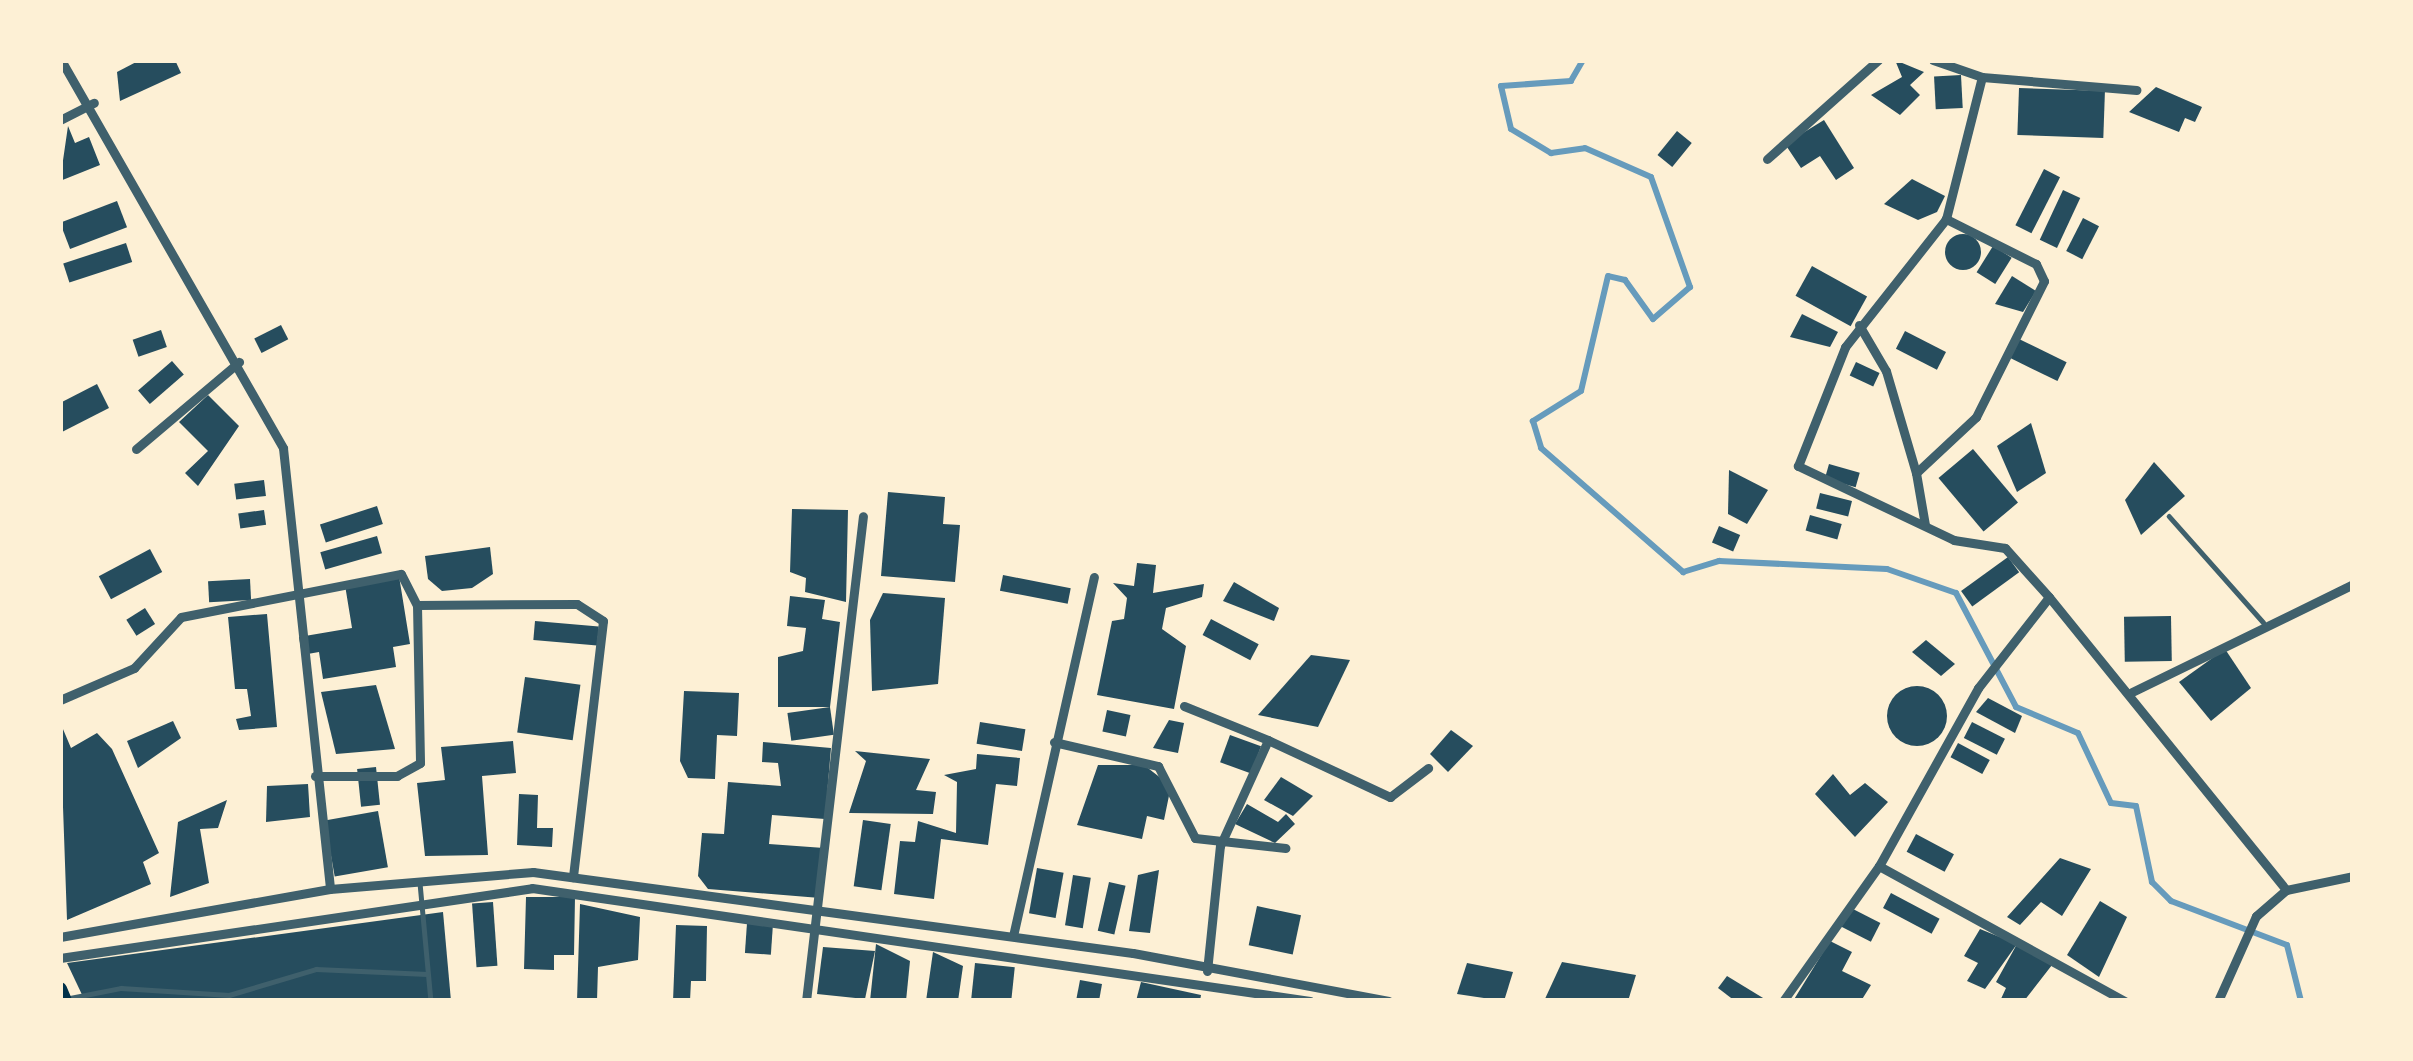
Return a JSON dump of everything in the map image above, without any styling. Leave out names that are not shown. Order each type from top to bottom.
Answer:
[{"type":"street","points":[[61,60],[94,103],[239,362],[289,469],[295,601],[330,889]]},
{"type":"street","points":[[1767,159],[1878,60]]},
{"type":"street","points":[[1933,60],[1982,77],[2136,90]]},
{"type":"street","points":[[1982,77],[1946,219],[1859,325],[1826,384],[1798,472],[1924,525],[2005,548],[2132,692],[2220,820],[2266,857],[2285,890]]},
{"type":"street","points":[[60,120],[94,103]]},
{"type":"street","points":[[1916,473],[1976,417],[2044,281],[2036,263],[1946,219]]},
{"type":"street","points":[[1859,325],[1886,371],[1916,473],[1924,525]]},
{"type":"street","points":[[136,448],[239,362]]},
{"type":"street","points":[[806,1001],[862,516]]},
{"type":"street","points":[[60,700],[134,668],[173,620],[295,601],[401,574],[417,605],[420,764],[397,776],[315,776]]},
{"type":"street","points":[[1013,936],[1094,577]]},
{"type":"street","points":[[2132,692],[2263,622],[2353,584]]},
{"type":"street","points":[[1783,1001],[1879,866],[1978,688],[2049,597]]},
{"type":"street","points":[[417,605],[577,604],[602,621],[573,877]]},
{"type":"street","points":[[1184,706],[1390,797],[1428,768]]},
{"type":"street","points":[[1205,982],[1220,847],[1268,740]]},
{"type":"street","points":[[1054,742],[1158,766],[1175,782],[1187,831],[1220,847],[1286,848]]},
{"type":"street","points":[[1879,866],[2125,1001]]},
{"type":"street","points":[[2218,1001],[2256,916],[2285,890],[2353,876]]},
{"type":"street","points":[[60,937],[330,889],[573,877],[1013,936],[1208,966],[1389,1001]]},
{"type":"street","points":[[60,958],[532,888],[814,922],[1310,1001]]},
{"type":"lane","points":[[2169,516],[2263,622]]},
{"type":"lane","points":[[420,884],[431,1001]]},
{"type":"lane","points":[[63,996],[121,988],[229,995],[316,969],[427,974]]},
{"type":"building","points":[[140,60],[175,60],[181,73],[120,101],[117,72]]},
{"type":"building","points":[[1895,60],[1924,72],[1910,85],[1920,95],[1900,115],[1871,95],[1902,77]]},
{"type":"building","points":[[1961,75],[1963,108],[1936,109],[1934,76]]},
{"type":"building","points":[[2156,87],[2202,107],[2195,122],[2185,118],[2179,132],[2129,112]]},
{"type":"building","points":[[2019,88],[2105,91],[2103,138],[2017,135]]},
{"type":"building","points":[[1824,120],[1854,168],[1836,180],[1820,156],[1801,168],[1785,144]]},
{"type":"building","points":[[68,126],[75,143],[89,137],[100,165],[60,181]]},
{"type":"building","points":[[1677,131],[1692,143],[1672,167],[1657,155]]},
{"type":"building","points":[[2044,169],[2060,177],[2031,233],[2015,225]]},
{"type":"building","points":[[1912,179],[1945,196],[1937,212],[1918,220],[1884,204]]},
{"type":"building","points":[[2063,190],[2080,198],[2057,248],[2040,240]]},
{"type":"building","points":[[117,201],[127,227],[70,249],[60,223]]},
{"type":"building","points":[[2083,218],[2099,226],[2082,259],[2066,251]]},
{"type":"building","points":[[1963,234],[1976,239],[1981,252],[1976,265],[1963,270],[1950,265],[1945,252],[1950,239]]},
{"type":"building","points":[[126,243],[132,262],[69,282],[63,263]]},
{"type":"building","points":[[1993,246],[2012,258],[1995,284],[1977,272]]},
{"type":"building","points":[[1812,266],[1867,297],[1851,326],[1796,296]]},
{"type":"building","points":[[2012,276],[2036,291],[2023,312],[1995,304]]},
{"type":"building","points":[[1802,314],[1838,332],[1830,347],[1790,337]]},
{"type":"building","points":[[281,325],[288,339],[262,353],[254,339]]},
{"type":"building","points":[[161,330],[167,347],[138,357],[133,340]]},
{"type":"building","points":[[1905,331],[1946,352],[1937,370],[1896,349]]},
{"type":"building","points":[[2019,339],[2067,362],[2057,381],[2010,358]]},
{"type":"building","points":[[172,361],[184,375],[150,404],[138,391]]},
{"type":"building","points":[[1856,362],[1880,373],[1873,387],[1850,376]]},
{"type":"building","points":[[97,384],[109,408],[60,433],[60,403]]},
{"type":"building","points":[[208,395],[239,426],[198,486],[185,473],[208,451],[179,422]]},
{"type":"building","points":[[2031,423],[2046,473],[2017,492],[1997,446]]},
{"type":"building","points":[[1973,449],[2018,503],[1984,532],[1939,478]]},
{"type":"building","points":[[2154,462],[2185,496],[2141,535],[2125,500]]},
{"type":"building","points":[[1829,464],[1860,473],[1856,487],[1825,478]]},
{"type":"building","points":[[1729,470],[1768,490],[1747,524],[1728,514]]},
{"type":"building","points":[[264,480],[266,496],[236,500],[234,484]]},
{"type":"building","points":[[888,492],[945,497],[943,524],[960,525],[955,582],[881,576]]},
{"type":"building","points":[[1820,493],[1852,501],[1848,517],[1816,509]]},
{"type":"building","points":[[377,506],[383,524],[326,543],[320,525]]},
{"type":"building","points":[[792,509],[848,510],[846,602],[805,592],[806,578],[790,572]]},
{"type":"building","points":[[264,510],[266,525],[240,528],[238,514]]},
{"type":"building","points":[[1810,515],[1842,524],[1837,539],[1806,530]]},
{"type":"building","points":[[1719,526],[1740,535],[1733,552],[1712,543]]},
{"type":"building","points":[[377,536],[382,553],[325,570],[320,552]]},
{"type":"building","points":[[490,547],[493,574],[472,588],[442,591],[428,579],[425,556]]},
{"type":"building","points":[[150,549],[162,572],[111,599],[99,576]]},
{"type":"building","points":[[2008,557],[2019,572],[1972,606],[1961,591]]},
{"type":"building","points":[[1137,563],[1156,565],[1153,593],[1204,584],[1202,597],[1166,608],[1162,629],[1186,646],[1174,709],[1097,695],[1112,621],[1124,619],[1127,598],[1113,583],[1134,586]]},
{"type":"building","points":[[1003,575],[1071,588],[1068,604],[1000,591]]},
{"type":"building","points":[[399,576],[410,644],[393,647],[396,667],[323,679],[319,652],[302,655],[299,637],[352,628],[345,585]]},
{"type":"building","points":[[250,579],[251,600],[209,602],[208,581]]},
{"type":"building","points":[[1234,582],[1279,608],[1274,621],[1223,601]]},
{"type":"building","points":[[883,593],[945,598],[938,684],[872,691],[870,620]]},
{"type":"building","points":[[790,596],[825,600],[822,619],[840,622],[830,707],[778,707],[778,657],[803,651],[806,628],[787,626]]},
{"type":"building","points":[[145,608],[155,624],[136,636],[126,620]]},
{"type":"building","points":[[267,614],[277,727],[239,730],[236,719],[251,716],[247,689],[235,689],[228,617]]},
{"type":"building","points":[[2171,616],[2172,661],[2125,662],[2124,617]]},
{"type":"building","points":[[1211,619],[1259,644],[1250,660],[1203,635]]},
{"type":"building","points":[[535,621],[599,627],[597,646],[533,640]]},
{"type":"building","points":[[1926,640],[1955,664],[1941,676],[1912,652]]},
{"type":"building","points":[[2225,649],[2251,688],[2211,721],[2179,682]]},
{"type":"building","points":[[1311,655],[1350,660],[1318,727],[1258,715]]},
{"type":"building","points":[[525,677],[580,685],[573,740],[517,732]]},
{"type":"building","points":[[376,685],[395,749],[336,754],[321,692]]},
{"type":"building","points":[[1917,686],[1938,695],[1947,716],[1938,737],[1917,746],[1896,737],[1887,716],[1896,695]]},
{"type":"building","points":[[684,691],[739,693],[737,736],[717,735],[715,779],[688,778],[680,761]]},
{"type":"building","points":[[1988,698],[2022,716],[2015,733],[1976,712]]},
{"type":"building","points":[[830,707],[834,735],[791,741],[787,713]]},
{"type":"building","points":[[1107,710],[1130,715],[1126,737],[1102,732]]},
{"type":"building","points":[[1169,720],[1184,723],[1178,753],[1153,748]]},
{"type":"building","points":[[173,721],[181,738],[138,768],[127,741]]},
{"type":"building","points":[[60,722],[71,748],[97,733],[112,749],[159,853],[143,862],[151,884],[67,920]]},
{"type":"building","points":[[980,722],[1025,729],[1022,751],[977,744]]},
{"type":"building","points":[[1972,722],[2005,739],[1997,755],[1964,738]]},
{"type":"building","points":[[1451,730],[1473,746],[1448,772],[1430,754]]},
{"type":"building","points":[[1230,735],[1261,746],[1251,774],[1220,762]]},
{"type":"building","points":[[513,741],[516,773],[482,776],[488,855],[425,856],[417,783],[445,780],[441,747]]},
{"type":"building","points":[[763,742],[831,748],[825,819],[772,815],[769,844],[824,848],[820,898],[708,889],[698,876],[702,833],[724,834],[728,782],[781,786],[778,763],[762,762]]},
{"type":"building","points":[[1958,743],[1990,760],[1982,774],[1950,757]]},
{"type":"building","points":[[855,751],[930,759],[916,790],[936,792],[933,814],[849,813],[866,761]]},
{"type":"building","points":[[977,754],[1020,758],[1017,786],[996,784],[988,845],[941,839],[934,899],[894,894],[900,841],[915,842],[918,821],[956,833],[957,782],[944,775],[976,769]]},
{"type":"building","points":[[1098,765],[1144,765],[1171,786],[1164,820],[1147,816],[1142,839],[1077,825]]},
{"type":"building","points":[[376,767],[380,805],[361,807],[357,769]]},
{"type":"building","points":[[1833,774],[1850,795],[1865,783],[1888,802],[1855,837],[1815,794]]},
{"type":"building","points":[[1281,777],[1313,796],[1293,816],[1264,800]]},
{"type":"building","points":[[308,784],[310,817],[266,822],[267,786]]},
{"type":"building","points":[[519,794],[538,795],[537,828],[553,828],[552,847],[517,845]]},
{"type":"building","points":[[227,800],[218,828],[200,829],[209,883],[170,897],[178,822]]},
{"type":"building","points":[[1247,804],[1278,822],[1286,814],[1295,824],[1275,843],[1235,824]]},
{"type":"building","points":[[378,811],[388,867],[335,877],[325,820]]},
{"type":"building","points":[[863,820],[891,824],[881,890],[854,886]]},
{"type":"building","points":[[1916,834],[1954,854],[1945,872],[1907,852]]},
{"type":"building","points":[[2060,858],[2091,869],[2062,916],[2041,902],[2020,925],[2007,917]]},
{"type":"building","points":[[1037,868],[1064,873],[1056,918],[1029,913]]},
{"type":"building","points":[[1159,870],[1150,933],[1129,931],[1138,875]]},
{"type":"building","points":[[1073,875],[1091,878],[1083,928],[1065,925]]},
{"type":"building","points":[[1109,882],[1126,886],[1114,935],[1098,931]]},
{"type":"building","points":[[1891,893],[1940,919],[1932,934],[1883,908]]},
{"type":"building","points":[[526,897],[575,897],[574,955],[554,955],[554,970],[524,969]]},
{"type":"building","points":[[2100,901],[2127,917],[2099,977],[2067,955]]},
{"type":"building","points":[[493,902],[497,966],[477,967],[472,903]]},
{"type":"building","points":[[580,904],[640,917],[638,960],[598,967],[597,1001],[577,1001]]},
{"type":"building","points":[[1257,906],[1301,915],[1293,954],[1249,945]]},
{"type":"building","points":[[1851,908],[1880,923],[1871,942],[1841,927]]},
{"type":"building","points":[[443,912],[451,1001],[85,1001],[67,963]]},
{"type":"building","points":[[747,923],[773,925],[771,955],[745,953]]},
{"type":"building","points":[[676,925],[707,926],[706,981],[691,981],[690,1001],[673,1001]]},
{"type":"building","points":[[1980,929],[2017,944],[1985,989],[1967,981],[1978,963],[1964,956]]},
{"type":"building","points":[[1830,941],[1852,952],[1842,971],[1871,985],[1861,1001],[1793,1001]]},
{"type":"building","points":[[876,944],[910,961],[906,1001],[870,1001]]},
{"type":"building","points":[[2017,944],[2052,965],[2024,1001],[2000,1001],[2006,988],[1996,982]]},
{"type":"building","points":[[823,947],[875,951],[865,999],[817,994]]},
{"type":"building","points":[[933,952],[963,966],[958,1001],[926,1001]]},
{"type":"building","points":[[1562,962],[1636,975],[1628,1001],[1544,1001]]},
{"type":"building","points":[[975,963],[1015,967],[1011,1001],[971,1001]]},
{"type":"building","points":[[1467,963],[1513,972],[1504,1001],[1457,994]]},
{"type":"building","points":[[1727,976],[1768,1001],[1735,1001],[1718,988]]},
{"type":"building","points":[[1080,980],[1102,984],[1099,1001],[1076,1001]]},
{"type":"building","points":[[1141,982],[1201,995],[1200,1001],[1136,1001]]},
{"type":"waterway","points":[[1583,60],[1571,81],[1501,86],[1511,129],[1551,153],[1585,148],[1651,177],[1690,287],[1653,319],[1625,280],[1608,276],[1581,391],[1533,421],[1541,448],[1683,572],[1719,561],[1887,569],[1956,593],[2016,707],[2078,733],[2111,803],[2136,806],[2152,882],[2171,901],[2287,945],[2301,1001]]}]
